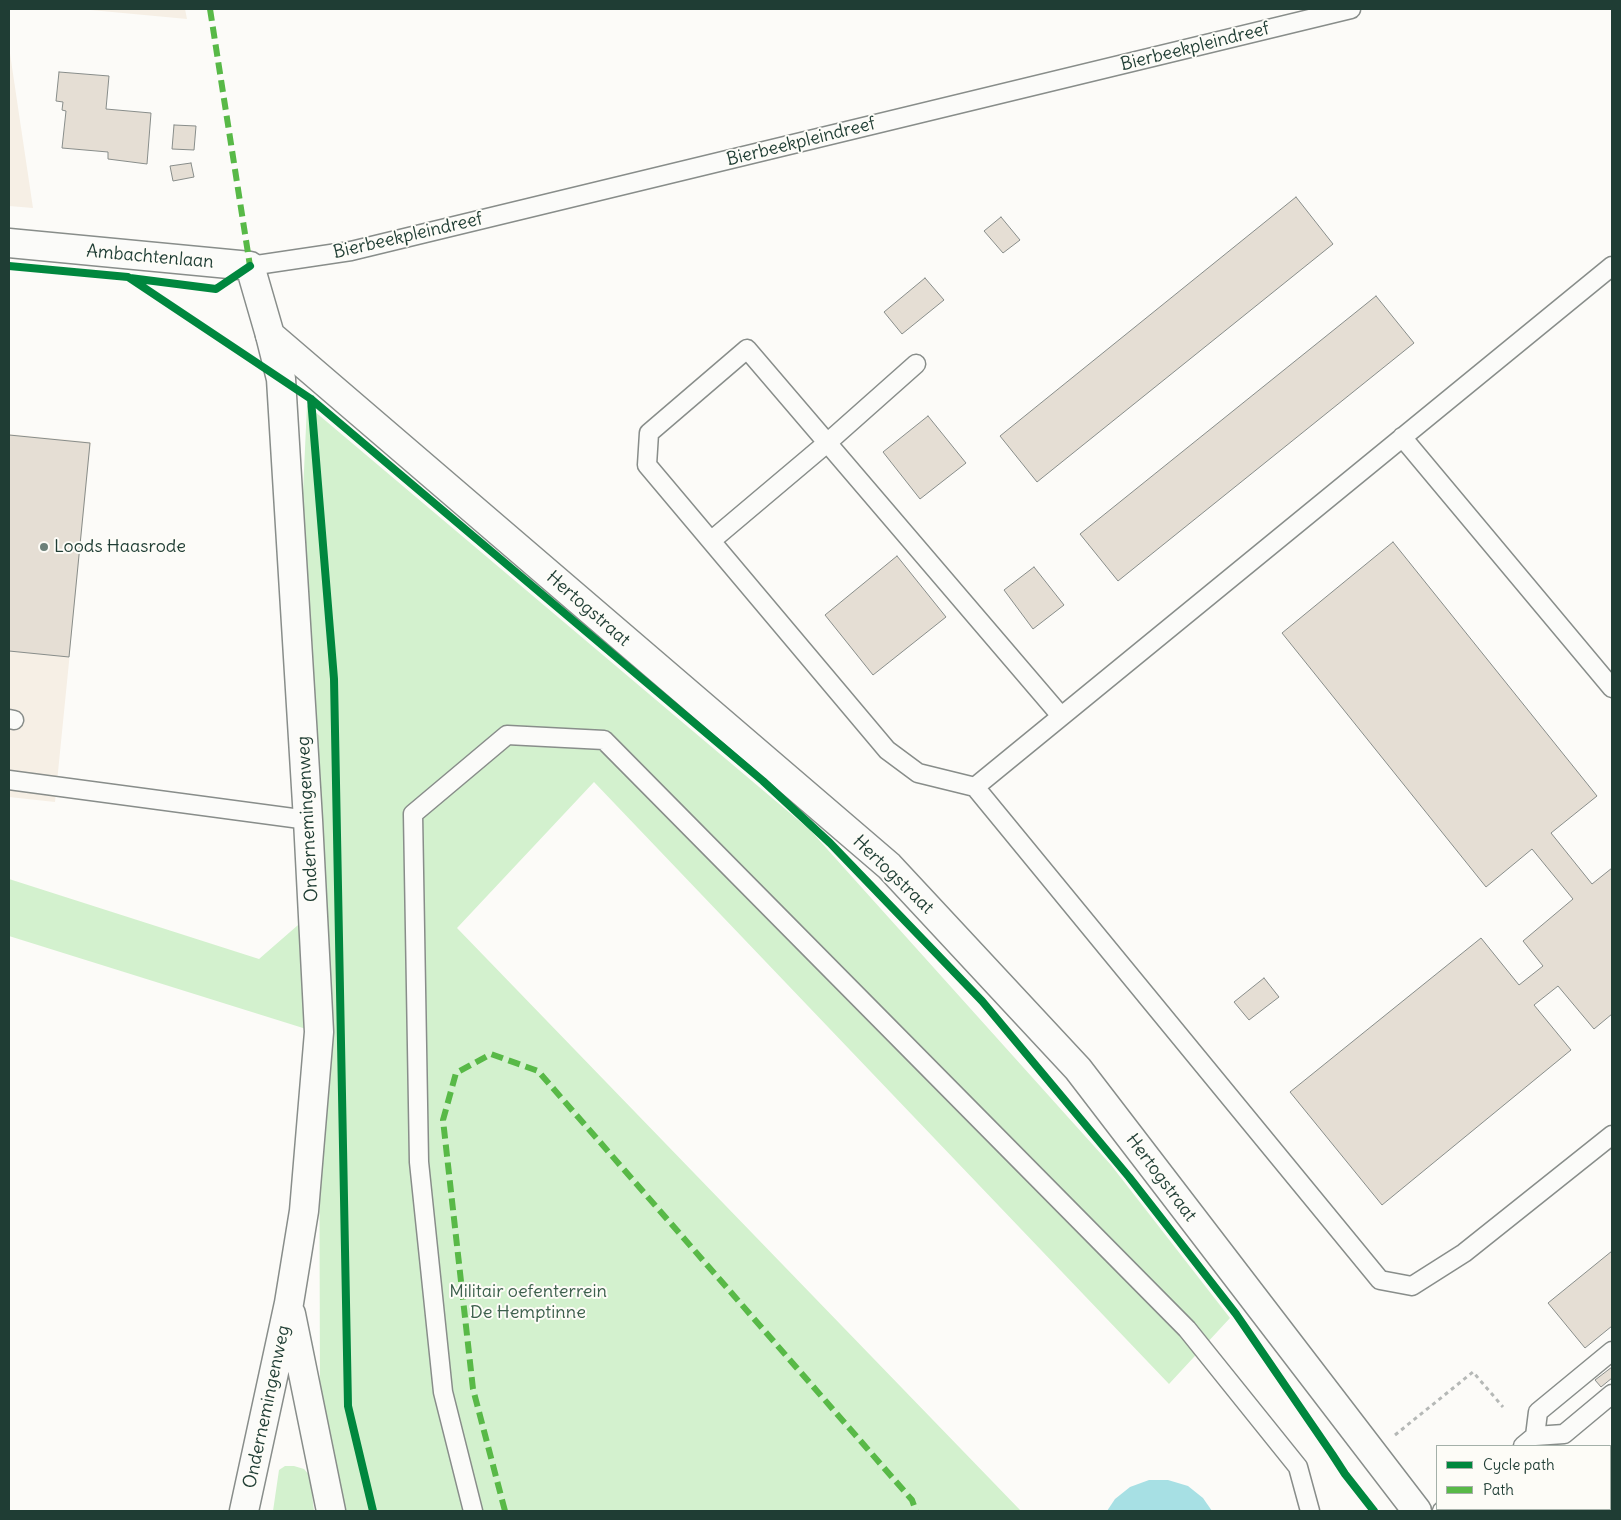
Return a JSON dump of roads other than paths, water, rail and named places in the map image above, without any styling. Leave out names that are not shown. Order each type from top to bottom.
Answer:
[{"type":"street","name":"Ambachtenlaan","points":[[9,243],[250,266]]},
{"type":"street","points":[[250,266],[270,335]]},
{"type":"street","name":"Ondernemingenweg","points":[[244,1511],[289,1303],[304,1211],[319,1032],[281,379],[270,335]]},
{"type":"street","name":"Hertogstraat","points":[[270,335],[889,866],[1078,1069],[1416,1511]]},
{"type":"street","name":"Ondernemingenweg","points":[[289,1303],[331,1511]]},
{"type":"lane","name":"Bierbeekpleindreef","points":[[250,266],[351,251],[1351,9]]},
{"type":"lane","points":[[975,787],[1402,437],[1611,269]]},
{"type":"lane","points":[[1061,716],[747,349],[649,433],[647,465],[887,750],[918,773],[975,787],[1380,1280],[1412,1286],[1464,1252],[1612,1135]]},
{"type":"lane","points":[[712,540],[827,443],[916,364]]},
{"type":"lane","points":[[1402,437],[1612,688]]},
{"type":"lane","points":[[473,1511],[443,1392],[419,1162],[412,814],[507,735],[604,740],[1187,1329],[1298,1467],[1310,1511]]},
{"type":"lane","points":[[9,780],[308,820]]},
{"type":"lane","points":[[1612,1351],[1538,1412],[1529,1441],[1564,1434],[1612,1394]]},
{"type":"water","points":[[1149,1480],[1168,1480],[1188,1486],[1203,1498],[1212,1511],[1107,1511],[1115,1499],[1130,1487]]},
{"type":"place","name":"Loods Haasrode","points":[[44,547]]},
{"type":"park label","name":"Militair oefenterrein De Hemptinne","points":[[528,1302]]}]
